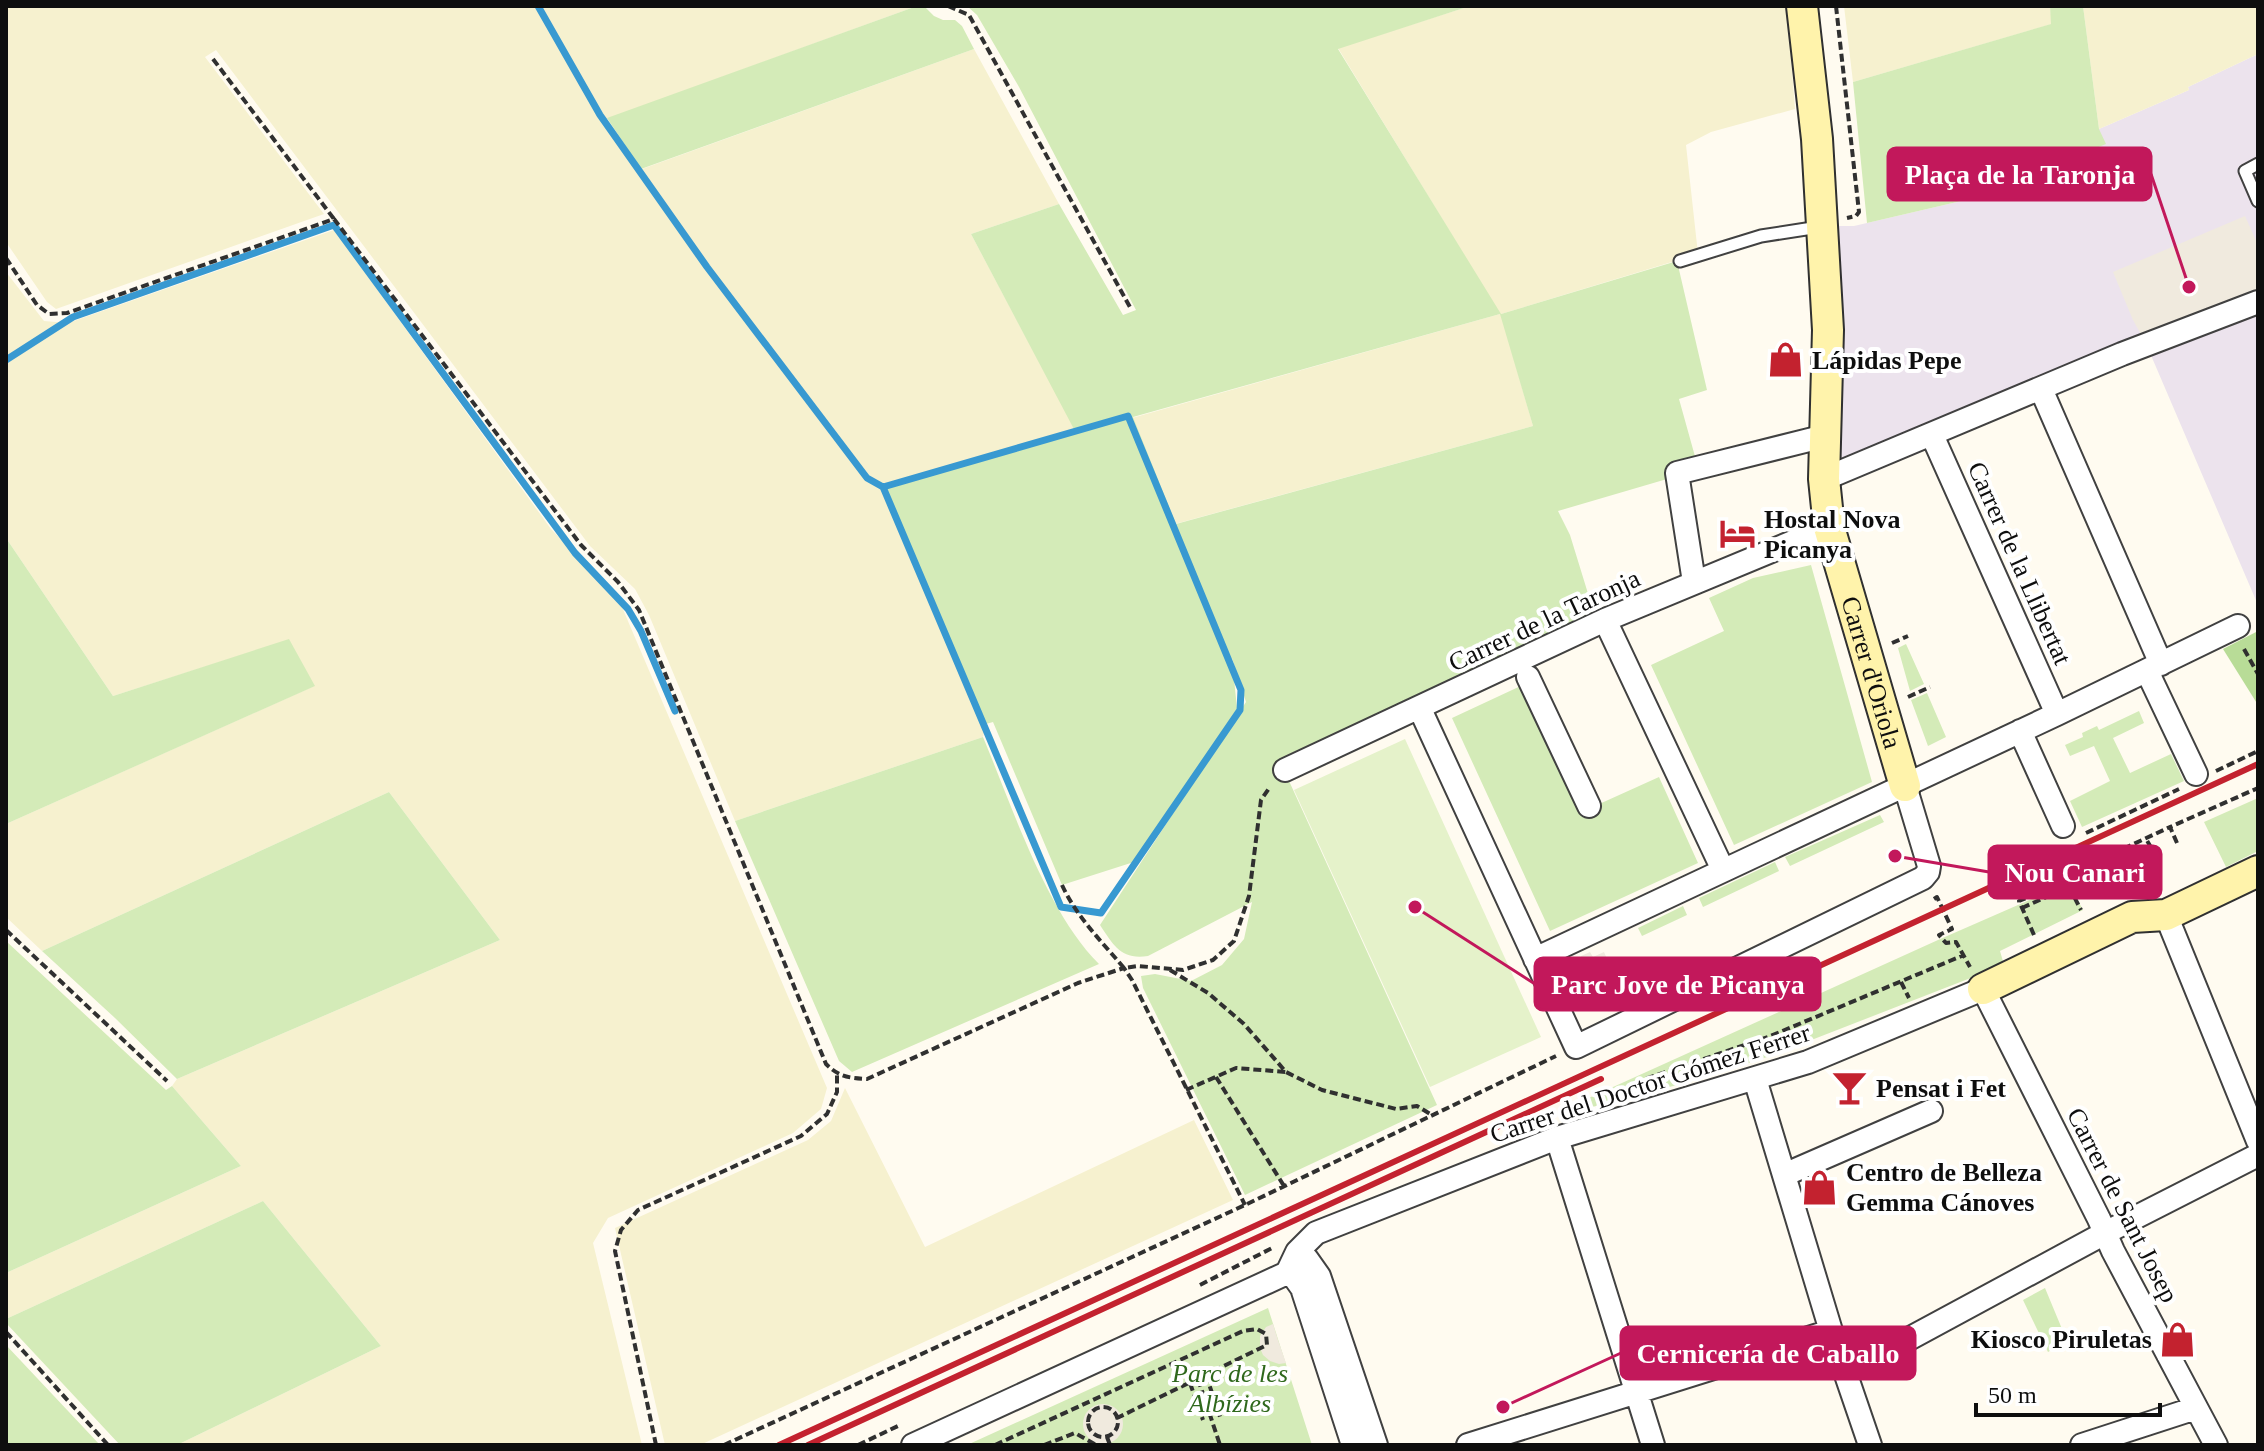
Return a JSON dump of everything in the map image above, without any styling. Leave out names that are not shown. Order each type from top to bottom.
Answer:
[{"type":"street","name":"Carrer d'Oriola","points":[[1576,1047],[1907,886],[1928,872],[1929,866],[1829,527],[1824,479],[1834,222],[1817,139],[1802,6]]},
{"type":"street","points":[[1824,479],[2122,354],[2258,302]]},
{"type":"street","points":[[2041,389],[2199,777]]},
{"type":"street","name":"Carrer de la Llibertat","points":[[1932,435],[2057,714]]},
{"type":"street","points":[[1694,582],[1677,473],[1825,436]]},
{"type":"street","name":"Carrer de la Taronja","points":[[1285,770],[1605,620],[1829,527]]},
{"type":"street","points":[[1605,620],[1723,870]]},
{"type":"street","points":[[1535,959],[2154,667],[2239,634]]},
{"type":"street","points":[[1528,677],[1589,806]]},
{"type":"street","points":[[1420,709],[1576,1047]]},
{"type":"street","points":[[2020,731],[2068,832]]},
{"type":"street","points":[[1983,989],[2160,902],[2258,871]]},
{"type":"street","points":[[2160,902],[2258,1141]]},
{"type":"street","name":"Carrer del Doctor Gómez Ferrer","points":[[1287,1273],[1297,1252],[1316,1233],[1557,1138],[1808,1062],[1983,989]]},
{"type":"street","name":"Carrer de Sant Josep","points":[[1983,989],[2216,1445]]},
{"type":"street","points":[[1755,1079],[1831,1331],[1870,1445]]},
{"type":"street","points":[[1784,1175],[1931,1111]]},
{"type":"street","points":[[1557,1138],[1653,1445]]},
{"type":"street","points":[[1843,1367],[1879,1355],[2105,1233],[2258,1155]]},
{"type":"street","points":[[1297,1252],[1307,1259],[1319,1276],[1376,1445]]},
{"type":"street","points":[[913,1445],[1287,1273],[1292,1274],[1302,1288],[1353,1445]]},
{"type":"street","points":[[1468,1445],[1831,1331]]},
{"type":"street","points":[[2082,1445],[2196,1408]]},
{"type":"lane","points":[[2258,164],[2245,171],[2258,201]]},
{"type":"lane","points":[[1680,261],[1761,236],[1834,222]]},
{"type":"path","points":[[948,6],[969,15],[1131,309]]},
{"type":"path","points":[[1834,222],[1856,216],[1859,212],[1836,6]]},
{"type":"path","points":[[213,59],[581,545],[618,582],[639,610],[826,1064],[837,1074],[867,1079],[1078,983],[1124,968],[1138,966],[1183,970],[1213,960],[1234,941],[1249,896],[1261,800],[1285,770]]},
{"type":"path","points":[[6,258],[37,305],[49,314],[67,313],[334,219]]},
{"type":"path","points":[[2239,634],[2258,674]]},
{"type":"path","points":[[1892,643],[1908,636]]},
{"type":"path","points":[[1908,697],[1930,687]]},
{"type":"path","points":[[2068,832],[2258,751]]},
{"type":"path","points":[[2034,935],[2019,901],[2087,872],[2082,868],[2258,788]]},
{"type":"path","points":[[2170,827],[2177,843]]},
{"type":"path","points":[[2022,908],[2152,849],[2146,839]]},
{"type":"path","points":[[2142,854],[2147,857],[2159,880],[2160,902]]},
{"type":"path","points":[[1062,885],[1067,897],[1132,980],[1245,1205]]},
{"type":"path","points":[[2069,887],[2082,912]]},
{"type":"path","points":[[1929,901],[1937,897],[1952,929],[1939,935],[1946,943],[1956,942],[1964,955]]},
{"type":"path","points":[[6,930],[167,1081]]},
{"type":"path","points":[[1598,981],[1591,982],[1587,971],[1591,968],[1600,971],[1624,961]]},
{"type":"path","points":[[1168,969],[1208,993],[1244,1024],[1286,1072]]},
{"type":"path","points":[[1598,981],[1600,971]]},
{"type":"path","points":[[1568,986],[1587,978]]},
{"type":"path","points":[[1598,981],[1607,1001]]},
{"type":"path","points":[[1901,982],[1912,1004]]},
{"type":"path","points":[[724,1445],[1245,1205],[1576,1047]]},
{"type":"path","points":[[1186,1090],[1236,1068],[1286,1072],[1322,1090],[1396,1109],[1417,1106],[1432,1115]]},
{"type":"path","points":[[656,1445],[615,1251],[621,1230],[638,1210],[801,1136],[827,1114],[837,1092],[837,1074]]},
{"type":"path","points":[[1216,1077],[1284,1186]]},
{"type":"path","points":[[995,1445],[1243,1331],[1257,1329],[1266,1334],[1267,1345],[1117,1418]]},
{"type":"path","points":[[6,1332],[108,1445]]},
{"type":"path","points":[[1206,1375],[1220,1417]]},
{"type":"path","points":[[1198,1379],[1220,1445]]},
{"type":"path","points":[[1190,1383],[1203,1420]]},
{"type":"path","points":[[1105,1407],[1106,1394]]},
{"type":"path","points":[[1085,1404],[1091,1413]]},
{"type":"path","points":[[1105,1407],[1113,1411],[1117,1418],[1115,1431],[1107,1437],[1097,1436],[1090,1430],[1088,1420],[1091,1413],[1105,1407]]},
{"type":"path","points":[[1044,1445],[1075,1433],[1096,1445]]},
{"type":"path","points":[[1107,1437],[1110,1445]]},
{"type":"shaded area","points":[[6,6],[917,6],[607,119],[642,169],[974,49],[1059,204],[971,234],[1077,433],[880,487],[986,724],[983,737],[735,821],[649,615],[635,589],[590,546],[216,50],[205,57],[324,214],[56,309],[47,302],[6,242]]},
{"type":"shaded area","points":[[1470,6],[1787,6],[1795,109],[1711,132],[1686,145],[1698,254],[1501,314],[1533,426],[1175,524],[1132,418],[1500,314],[1338,48]]},
{"type":"shaded area","points":[[1844,6],[2050,6],[2052,24],[1853,82]]},
{"type":"shaded area","points":[[2083,6],[2258,6],[2258,54],[2188,87],[2189,90],[2099,129]]},
{"type":"shaded area","points":[[2258,54],[2258,605],[2147,346],[1824,479],[1822,226],[1854,226],[2072,175],[2066,160],[2099,129],[2189,90],[2188,87]]},
{"type":"shaded area","points":[[2245,216],[2258,245],[2258,302],[2147,345],[2113,272]]},
{"type":"shaded area","points":[[334,230],[551,529],[619,600],[827,1088],[821,1109],[793,1133],[608,1218],[593,1243],[642,1445],[177,1445],[381,1346],[263,1201],[6,1319],[6,1273],[241,1166],[172,1086],[177,1079],[500,940],[389,792],[42,951],[6,917],[6,824],[314,686],[289,640],[113,696],[6,538],[6,272],[44,321],[68,323]]},
{"type":"shaded area","points":[[1590,952],[1593,957],[1604,952],[1608,961],[1616,958],[1621,969],[1614,973],[1619,984],[1607,989],[1610,996],[1600,1000],[1597,994],[1585,999],[1580,988],[1573,991],[1568,981],[1575,978],[1570,967]]},
{"type":"shaded area","points":[[845,1088],[925,1247],[1194,1120],[1233,1200],[700,1445],[665,1445],[615,1228],[808,1140],[831,1121]]},
{"type":"shaded area","points":[[1273,1324],[1286,1363],[1270,1361],[1260,1348],[1260,1336],[1266,1327]]},
{"type":"shaded area","points":[[1103,1404],[1117,1410],[1123,1424],[1117,1438],[1103,1444],[1089,1438],[1083,1424],[1089,1410]]},
{"type":"green space","points":[[924,6],[943,20],[955,20],[962,26],[974,49],[641,169],[607,118]]},
{"type":"green space","points":[[967,6],[1470,6],[1338,49],[1501,314],[1677,261],[1707,390],[1679,399],[1696,460],[1667,479],[1558,511],[1570,535],[1594,613],[1279,759],[1437,1105],[1245,1195],[1143,988],[1141,976],[1155,974],[1191,981],[1222,965],[1244,939],[1252,902],[1148,956],[1131,956],[1119,950],[1100,925],[1246,702],[1232,658],[1237,709],[1137,861],[1062,885],[993,722],[986,724],[880,487],[1076,433],[971,234],[1059,204],[1123,315],[1136,310],[1019,87],[977,15]],"holes":[[[1500,314],[1533,426],[1176,524],[1133,417]]]},
{"type":"green space","points":[[2050,6],[2083,6],[2099,129],[2106,144],[2066,160],[2072,175],[1867,223],[1853,82],[2051,24]]},
{"type":"green space","points":[[6,538],[113,696],[289,639],[315,686],[6,824]]},
{"type":"green space","points":[[1811,565],[1872,782],[1734,845],[1651,665],[1724,631],[1709,598],[1753,578]]},
{"type":"green space","points":[[2258,631],[2258,705],[2223,649]]},
{"type":"green space","points":[[1906,644],[1924,684],[1910,691],[1898,648]]},
{"type":"green space","points":[[1527,683],[1586,810],[1659,777],[1698,863],[1550,931],[1452,718]]},
{"type":"green space","points":[[1927,693],[1946,737],[1928,746],[1911,700]]},
{"type":"green space","points":[[2139,711],[2144,723],[2113,738],[2130,773],[2171,754],[2184,781],[2082,827],[2070,801],[2110,781],[2094,746],[2070,756],[2065,745],[2097,726],[2099,730]]},
{"type":"green space","points":[[983,737],[1047,887],[1080,942],[1099,964],[852,1072],[839,1061],[735,821]]},
{"type":"green space","points":[[1405,739],[1541,1037],[1430,1087],[1294,790]]},
{"type":"green space","points":[[389,792],[500,940],[177,1079],[42,951]]},
{"type":"green space","points":[[2258,798],[2258,851],[2226,867],[2204,822]]},
{"type":"green space","points":[[1880,815],[1884,822],[1790,866],[1785,857]]},
{"type":"green space","points":[[1775,862],[1779,871],[1703,907],[1699,898]]},
{"type":"green space","points":[[2087,875],[2092,884],[2074,893],[2083,910],[2000,951],[2004,965],[1773,1055],[1700,1079],[1569,1113],[1560,1111],[1938,940]]},
{"type":"green space","points":[[1683,906],[1687,915],[1642,936],[1638,928]]},
{"type":"green space","points":[[6,941],[166,1090],[172,1086],[241,1166],[6,1273]]},
{"type":"green space","points":[[263,1201],[381,1346],[177,1445],[120,1445],[6,1323],[6,1319]]},
{"type":"green space","points":[[2045,1288],[2067,1341],[2048,1352],[2023,1300]]},
{"type":"green space","name":"Parc de les Albízies","points":[[1268,1308],[1312,1445],[967,1445]]},
{"type":"green space","points":[[6,1345],[100,1445],[6,1445]]},
{"type":"waterway","points":[[538,6],[600,115],[707,267],[867,478],[883,487],[1128,416],[1241,690],[1240,710],[1101,913],[1061,907],[883,487]]},
{"type":"waterway","points":[[6,360],[73,317],[334,225],[575,553],[628,609],[641,631],[675,711]]},
{"type":"railway","points":[[779,1445],[2258,764]]},
{"type":"railway","points":[[808,1445],[1601,1079]]},
{"type":"place","name":"Plaça de la Taronja","points":[[2189,287]]},
{"type":"place","name":"Lápidas Pepe","points":[[1786,360]]},
{"type":"place","name":"Hostal Nova Picanya","points":[[1738,534]]},
{"type":"place","name":"Nou Canari","points":[[1895,856]]},
{"type":"place","name":"Parc Jove de Picanya","points":[[1415,907]]},
{"type":"place","name":"Pensat i Fet","points":[[1850,1088]]},
{"type":"place","name":"Centro de Belleza Gemma Cánoves","points":[[1820,1187]]},
{"type":"place","name":"Kiosco Piruletas","points":[[2178,1339]]},
{"type":"place","name":"Cernicería de Caballo","points":[[1503,1407]]}]
